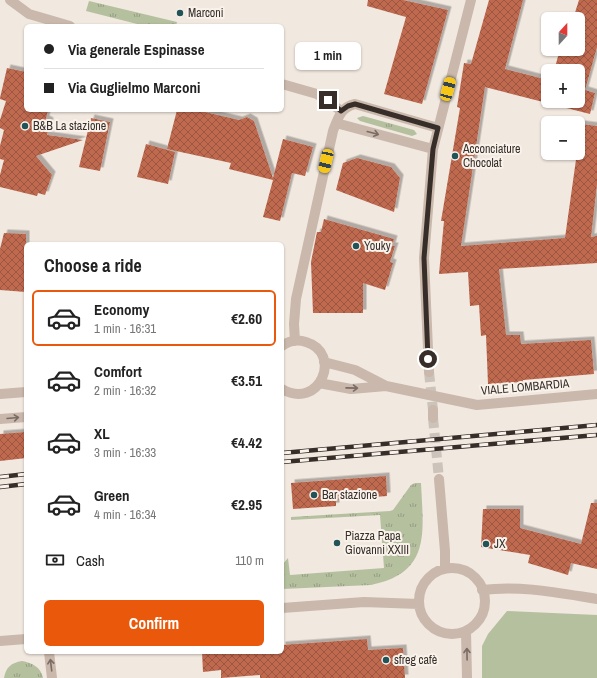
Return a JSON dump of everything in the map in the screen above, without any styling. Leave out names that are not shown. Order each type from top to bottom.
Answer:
[{"type":"street","points":[[10,0],[28,14],[63,24]]},
{"type":"street","points":[[429,372],[424,258],[433,149],[471,0]]},
{"type":"street","points":[[284,85],[317,94],[328,100],[341,111]]},
{"type":"street","points":[[295,341],[294,324],[296,299],[336,123],[341,111],[348,106],[355,104],[438,128]]},
{"type":"street","points":[[336,123],[433,149]]},
{"type":"street","points":[[284,345],[295,341],[306,342],[316,347],[323,356],[324,362],[324,373],[319,383],[310,391],[293,394],[284,389]]},
{"type":"street","name":"VIALE LOMBARDIA","points":[[324,362],[355,370],[386,386],[477,405],[597,394]]},
{"type":"street","name":"VIALE LOMBARDIA","points":[[319,383],[351,389],[386,386]]},
{"type":"street","points":[[0,394],[24,392]]},
{"type":"street","points":[[0,419],[24,417]]},
{"type":"street","points":[[439,479],[445,569]]},
{"type":"street","points":[[445,569],[459,569],[465,571],[476,579],[482,590],[484,601],[482,615],[475,624],[466,631],[455,634],[441,633],[434,629],[426,621],[421,613],[419,604],[420,594],[425,582],[436,572],[445,569]]},
{"type":"street","points":[[482,590],[502,587],[519,588],[597,599]]},
{"type":"street","points":[[284,608],[364,602],[419,604]]},
{"type":"street","points":[[466,631],[467,678]]},
{"type":"street","points":[[0,642],[24,639]]},
{"type":"street","points":[[49,654],[52,678]]},
{"type":"green space","points":[[89,1],[177,22],[176,24],[137,24],[86,11]]},
{"type":"green space","points":[[363,116],[414,130],[417,134],[412,136],[360,121],[357,118]]},
{"type":"green space","points":[[421,483],[423,518],[422,533],[420,548],[414,560],[405,571],[391,579],[371,585],[284,589],[284,563],[288,558],[290,575],[384,568],[380,515],[291,520],[291,517],[390,511],[393,510],[411,485]]},
{"type":"green space","points":[[507,611],[597,615],[597,678],[482,678],[482,646],[488,634]]},
{"type":"green space","points":[[22,661],[36,666],[43,678],[4,678],[6,671],[10,666]]},
{"type":"building","points":[[368,0],[403,0],[448,10],[422,104],[384,94],[406,17],[367,6]]},
{"type":"building","points":[[489,0],[523,0],[505,69],[541,78],[541,101],[485,87],[461,246],[565,238],[576,160],[585,160],[585,124],[597,126],[597,184],[591,237],[597,236],[597,263],[499,269],[506,335],[520,335],[521,344],[591,340],[594,374],[523,380],[523,382],[488,384],[486,335],[481,336],[479,305],[470,306],[468,272],[439,274],[444,221],[441,221],[460,108],[457,107],[464,63],[471,64]]},
{"type":"building","points":[[579,0],[597,0],[597,47],[585,90],[585,64],[556,64],[558,56],[585,56],[585,12],[575,12]]},
{"type":"building","points":[[7,68],[24,72],[24,112],[48,112],[46,119],[50,121],[47,135],[83,140],[36,156],[52,175],[45,195],[38,193],[37,196],[0,187],[0,175],[4,160],[0,159],[0,146],[4,130],[0,128],[0,120],[6,101],[0,98]]},
{"type":"building","points":[[585,90],[595,93],[590,114],[567,108],[585,108]]},
{"type":"building","points":[[176,112],[205,112],[239,120],[247,117],[254,121],[273,178],[283,139],[313,147],[305,176],[292,173],[280,221],[263,217],[273,180],[229,169],[231,163],[167,149]]},
{"type":"building","points":[[91,118],[110,122],[100,171],[79,167]]},
{"type":"building","points":[[146,144],[175,152],[168,184],[137,177]]},
{"type":"building","points":[[357,158],[391,167],[400,178],[394,212],[336,190],[343,163]]},
{"type":"building","points":[[324,219],[394,239],[392,246],[395,246],[390,262],[393,263],[385,290],[363,283],[363,313],[313,313],[311,262],[317,232],[321,232]]},
{"type":"building","points":[[4,233],[26,234],[26,242],[24,242],[24,292],[0,290],[0,249]]},
{"type":"building","points":[[24,432],[24,458],[0,461],[0,434]]},
{"type":"building","points":[[386,476],[387,496],[336,500],[336,506],[293,509],[291,483]]},
{"type":"building","points":[[591,503],[597,503],[597,569],[571,563],[568,575],[528,563],[530,555],[481,547],[483,509],[520,509],[520,528],[581,544]]},
{"type":"building","points":[[367,639],[368,650],[403,648],[405,678],[260,678],[260,675],[221,678],[221,670],[203,672],[202,654],[284,654],[284,645]]},
{"type":"tunnel","points":[[429,372],[433,410]]},
{"type":"tunnel","points":[[433,418],[439,479]]},
{"type":"railway","points":[[284,453],[597,425]]},
{"type":"railway","points":[[284,462],[597,435]]},
{"type":"railway","points":[[0,477],[24,474]]},
{"type":"railway","points":[[0,487],[24,484]]},
{"type":"place","name":"Marconi","points":[[180,13]]},
{"type":"place","name":"B&B La stazione","points":[[25,126]]},
{"type":"place","name":"Acconciature Chocolat","points":[[455,156]]},
{"type":"place","name":"Youky","points":[[356,246]]},
{"type":"place","name":"Bar stazione","points":[[314,495]]},
{"type":"place","name":"Piazza Papa Giovanni XXIII","points":[[337,543]]},
{"type":"place","name":"JX","points":[[486,544]]},
{"type":"place","name":"sfreg cafè","points":[[386,660]]},
{"type":"route","points":[[328,100],[341,111],[348,106],[355,104],[438,128],[433,149],[424,258],[428,359]]}]
